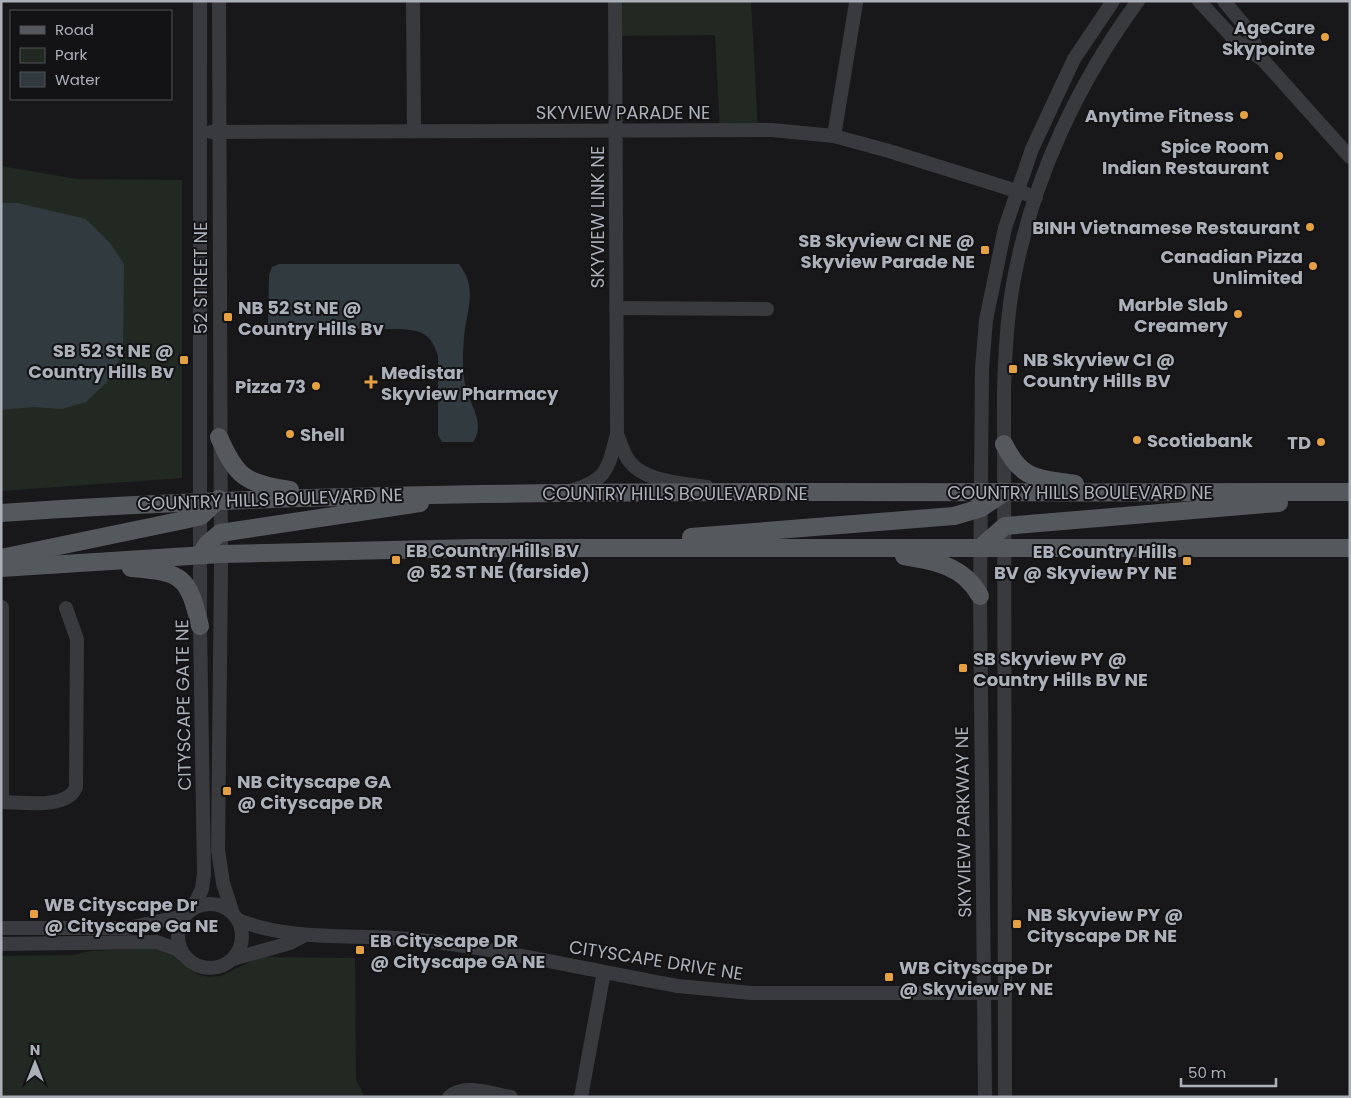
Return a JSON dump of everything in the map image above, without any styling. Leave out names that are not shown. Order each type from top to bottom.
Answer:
[{"type":"main road","points":[[219,437],[231,464],[248,479],[274,488],[332,496]]},
{"type":"main road","points":[[1004,444],[1016,465],[1032,476],[1133,492]]},
{"type":"main road","name":"COUNTRY HILLS BOULEVARD NE","points":[[219,499],[735,492],[981,500],[1006,492],[1350,492]]},
{"type":"main road","points":[[200,555],[207,544],[220,533],[485,494]]},
{"type":"main road","points":[[981,547],[1006,526],[1350,497]]},
{"type":"main road","points":[[1,558],[201,508],[219,499]]},
{"type":"main road","points":[[563,548],[954,516],[981,500]]},
{"type":"main road","name":"COUNTRY HILLS BOULEVARD NE","points":[[1,513],[201,508]]},
{"type":"main road","points":[[1,568],[220,554],[563,548],[1350,548]]},
{"type":"main road","points":[[854,548],[926,559],[948,566],[965,575],[980,596]]},
{"type":"main road","points":[[71,563],[150,569],[172,573],[181,578],[193,597],[200,626]]},
{"type":"street","name":"52 STREET NE","points":[[200,1],[201,508]]},
{"type":"street","name":"52 STREET NE","points":[[219,1],[220,554]]},
{"type":"street","points":[[414,1],[414,130]]},
{"type":"street","name":"SKYVIEW LINK NE","points":[[563,494],[596,482],[604,474],[617,434],[615,1]]},
{"type":"street","name":"SKYVIEW PARKWAY NE","points":[[985,1097],[980,596],[982,369],[986,320],[996,262],[1016,191],[1032,149],[1074,59],[1113,1]]},
{"type":"street","points":[[1005,1097],[1006,492],[1004,383],[1008,318],[1015,274],[1036,197],[1052,154],[1092,70],[1138,1]]},
{"type":"street","points":[[1198,1],[1236,41],[1263,60],[1350,157]]},
{"type":"street","points":[[1224,1],[1248,30],[1263,60]]},
{"type":"street","points":[[834,136],[856,3]]},
{"type":"street","name":"SKYVIEW PARADE NE","points":[[200,132],[772,130],[834,136],[890,151],[1036,197]]},
{"type":"street","points":[[616,308],[767,309]]},
{"type":"street","name":"SKYVIEW LINK NE","points":[[617,434],[625,456],[639,471],[653,476],[735,492]]},
{"type":"street","name":"CITYSCAPE GATE NE","points":[[188,912],[202,889],[204,874],[200,626],[201,508]]},
{"type":"street","name":"CITYSCAPE GATE NE","points":[[220,554],[218,850],[223,884],[235,915]]},
{"type":"street","points":[[2,607],[1,802],[58,802],[70,797],[74,793],[76,787],[76,640],[66,608]]},
{"type":"street","points":[[1,928],[128,928],[188,912],[203,904],[218,904],[235,915],[243,936],[239,951],[233,959],[228,964],[211,968],[202,968],[176,949],[158,942],[1,944]]},
{"type":"street","points":[[186,957],[179,940],[180,924],[188,912]]},
{"type":"street","name":"CITYSCAPE DRIVE NE","points":[[235,915],[264,929],[305,935],[377,936],[437,942],[678,986],[751,993],[1004,993]]},
{"type":"street","name":"CITYSCAPE DRIVE NE","points":[[233,959],[290,943],[305,935]]},
{"type":"street","points":[[581,1097],[604,972]]},
{"type":"street","points":[[449,1097],[459,1091],[470,1090],[511,1097]]},
{"type":"green space","points":[[615,1],[751,1],[758,130],[720,130],[715,35],[615,36]]},
{"type":"green space","points":[[1,166],[77,179],[182,180],[182,478],[1,491]]},
{"type":"green space","points":[[153,948],[169,953],[196,974],[209,977],[221,976],[260,957],[355,958],[356,1080],[365,1097],[1,1097],[1,956],[74,955],[90,951]]},
{"type":"water","points":[[1,203],[18,203],[86,219],[110,243],[124,264],[123,351],[111,378],[86,402],[62,409],[32,407],[1,410]]},
{"type":"water","points":[[279,264],[459,264],[465,273],[470,291],[464,337],[463,367],[467,391],[477,420],[477,435],[473,442],[442,442],[438,435],[438,356],[432,342],[424,334],[413,330],[399,329],[275,329],[268,325],[269,275],[272,267]]},
{"type":"place","name":"AgeCare Skypointe","points":[[1325,37]]},
{"type":"place","name":"Anytime Fitness","points":[[1244,115]]},
{"type":"place","name":"Spice Room Indian Restaurant","points":[[1279,156]]},
{"type":"place","name":"BINH Vietnamese Restaurant","points":[[1310,227]]},
{"type":"place","name":"SB Skyview CI NE @ Skyview Parade NE","points":[[985,250]]},
{"type":"place","name":"Canadian Pizza Unlimited","points":[[1313,266]]},
{"type":"place","name":"Marble Slab Creamery","points":[[1238,314]]},
{"type":"place","name":"NB 52 St NE @ Country Hills Bv","points":[[228,317]]},
{"type":"place","name":"SB 52 St NE @ Country Hills Bv","points":[[184,360]]},
{"type":"place","name":"NB Skyview CI @ Country Hills BV","points":[[1013,369]]},
{"type":"place","name":"Medistar Skyview Pharmacy","points":[[371,382]]},
{"type":"place","name":"Pizza 73","points":[[316,386]]},
{"type":"place","name":"Shell","points":[[290,434]]},
{"type":"place","name":"Scotiabank","points":[[1137,440]]},
{"type":"place","name":"TD","points":[[1321,442]]},
{"type":"place","name":"EB Country Hills BV @ 52 ST NE (farside)","points":[[396,560]]},
{"type":"place","name":"EB Country Hills BV @ Skyview PY NE","points":[[1187,561]]},
{"type":"place","name":"SB Skyview PY @ Country Hills BV NE","points":[[963,668]]},
{"type":"place","name":"NB Cityscape GA @ Cityscape DR","points":[[227,791]]},
{"type":"place","name":"WB Cityscape Dr @ Cityscape Ga NE","points":[[34,914]]},
{"type":"place","name":"NB Skyview PY @ Cityscape DR NE","points":[[1017,924]]},
{"type":"place","name":"EB Cityscape DR @ Cityscape GA NE","points":[[360,950]]},
{"type":"place","name":"WB Cityscape Dr @ Skyview PY NE","points":[[889,977]]}]
